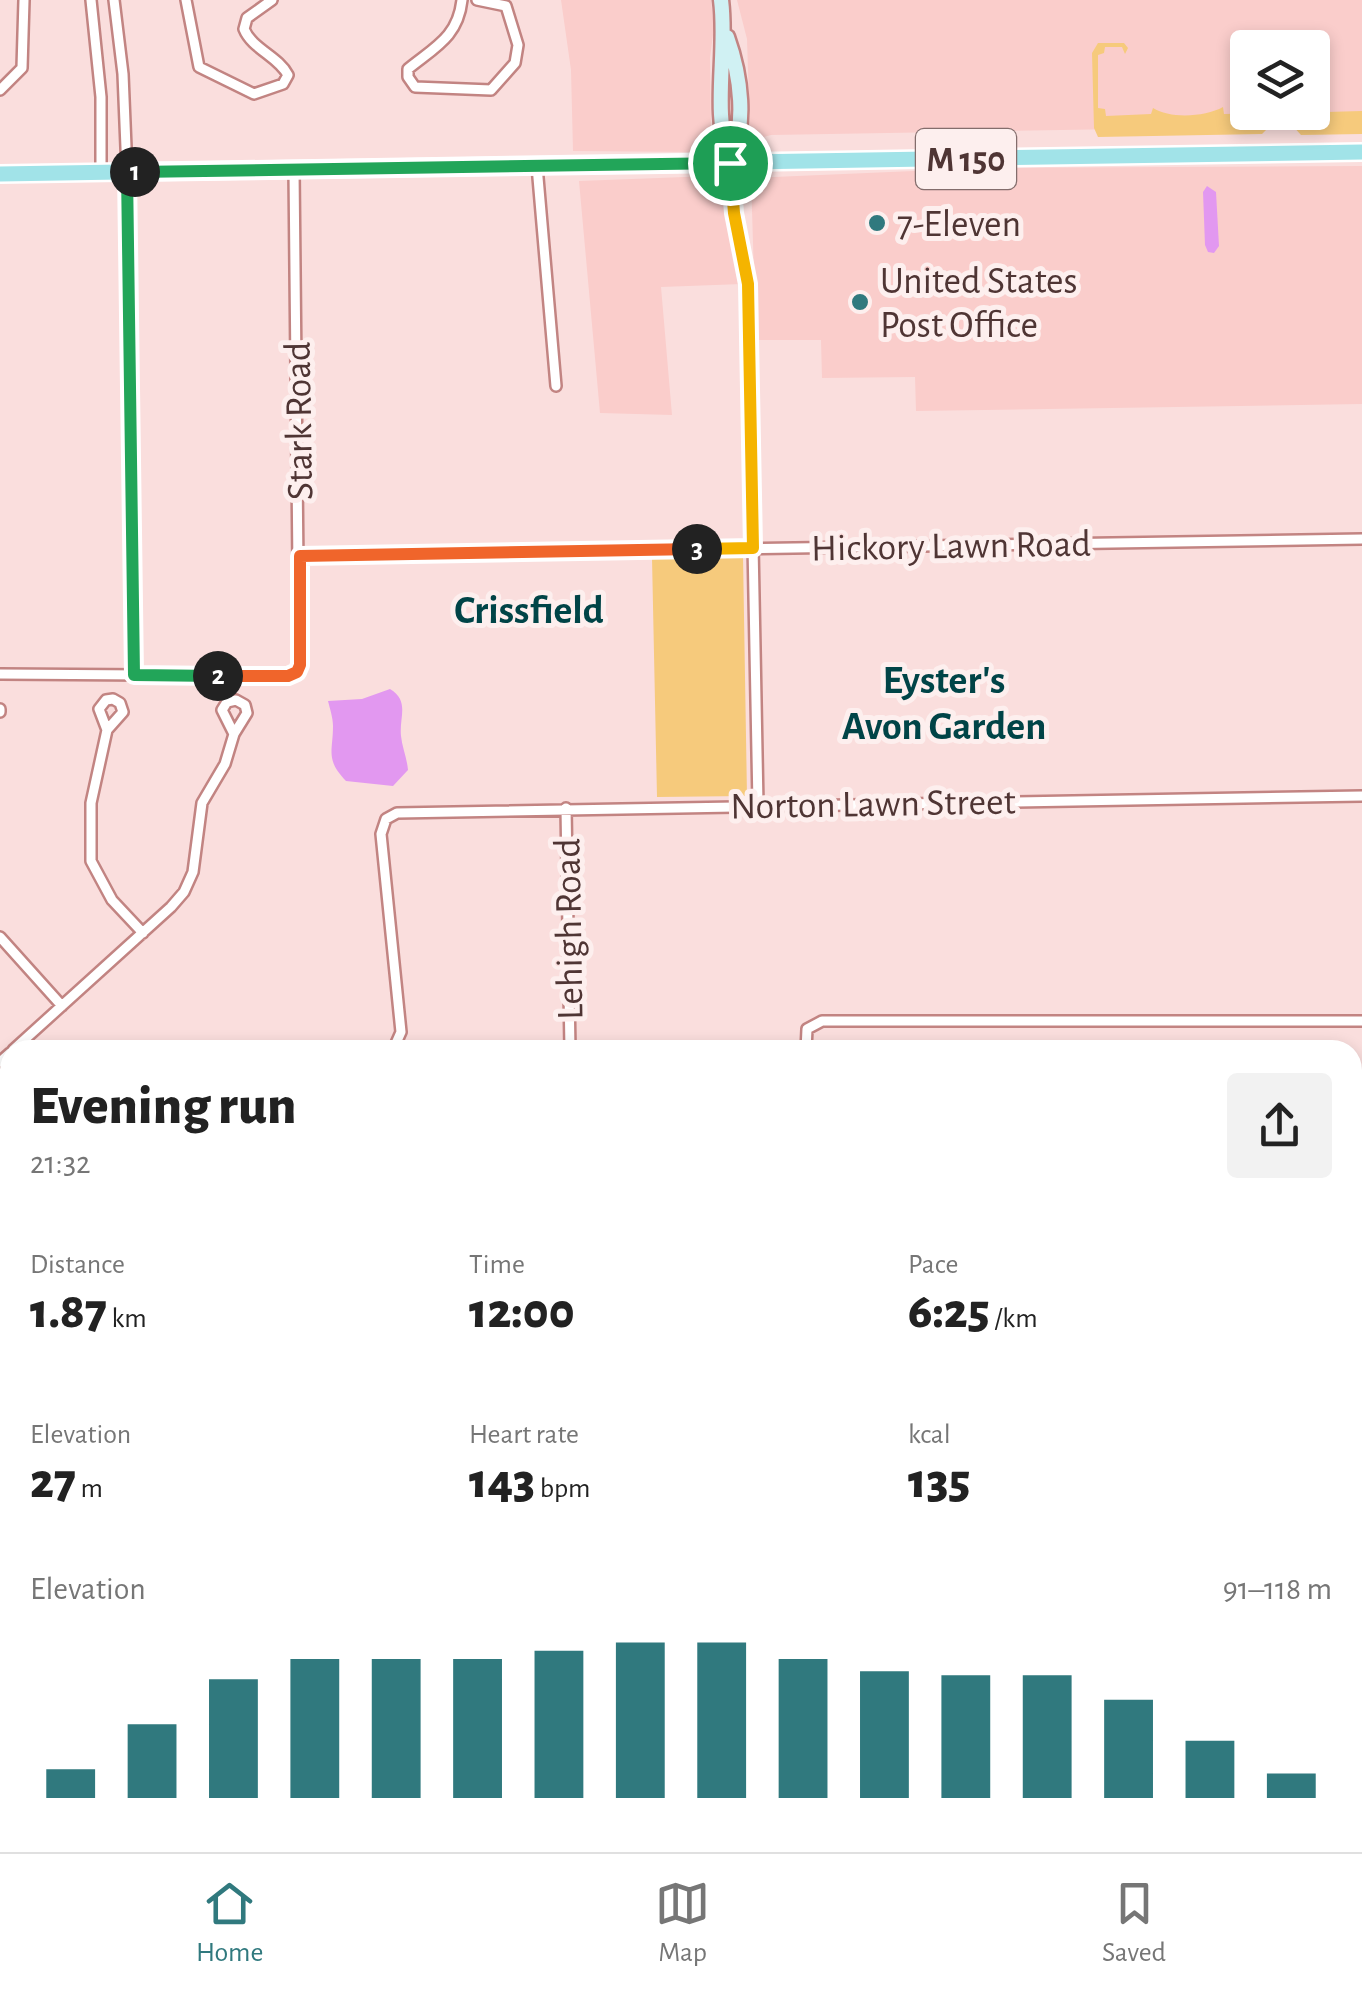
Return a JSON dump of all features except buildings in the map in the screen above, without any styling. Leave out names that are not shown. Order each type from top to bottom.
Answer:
[{"type":"main road","name":"M 150","points":[[0,174],[1362,152]]},
{"type":"street","points":[[0,90],[22,68],[24,0]]},
{"type":"street","points":[[91,0],[101,96],[101,172]]},
{"type":"street","points":[[0,674],[134,675],[127,172],[123,74],[114,0]]},
{"type":"street","points":[[186,0],[198,66],[254,94],[283,84],[288,75],[249,40],[244,29],[247,18],[272,0]]},
{"type":"street","points":[[462,0],[458,23],[450,36],[408,68],[408,77],[415,87],[491,90],[515,63],[518,50],[508,9],[477,0]]},
{"type":"street","points":[[721,0],[725,32],[720,70],[722,141],[730,163],[734,213],[748,284],[758,805]]},
{"type":"street","points":[[536,166],[556,386]]},
{"type":"street","name":"Stark Road","points":[[134,675],[288,676],[297,672],[300,665],[294,170]]},
{"type":"street","name":"Hickory Lawn Road","points":[[300,556],[1362,538]]},
{"type":"street","points":[[107,730],[91,802],[90,861],[112,900],[143,933]]},
{"type":"street","points":[[23,1040],[177,901],[190,882],[196,863],[202,803],[228,758],[234,734]]},
{"type":"street","name":"Norton Lawn Street","points":[[397,1040],[400,1032],[381,834],[386,818],[398,812],[1362,796]]},
{"type":"street","name":"Lehigh Road","points":[[566,808],[570,1040]]},
{"type":"street","points":[[0,937],[62,1006]]},
{"type":"street","points":[[807,1040],[809,1026],[822,1021],[1362,1021]]},
{"type":"shaded area","points":[[561,0],[711,0],[711,135],[695,152],[573,151],[571,70]]},
{"type":"shaded area","points":[[737,0],[1362,0],[1362,125],[1330,126],[1330,30],[1230,30],[1230,127],[771,135],[753,140],[747,39]]},
{"type":"shaded area","points":[[1098,43],[1124,43],[1128,48],[1125,54],[1122,47],[1105,47],[1104,53],[1098,55],[1098,108],[1105,109],[1106,116],[1151,114],[1153,108],[1188,115],[1223,107],[1224,114],[1230,114],[1230,130],[1266,130],[1262,134],[1098,137],[1094,128],[1092,53]]},
{"type":"shaded area","points":[[1362,111],[1362,134],[1301,135],[1296,130],[1330,130],[1330,112]]},
{"type":"shaded area","points":[[1362,166],[1362,404],[916,411],[915,377],[822,378],[821,340],[756,340],[751,178],[984,168]]},
{"type":"shaded area","points":[[711,176],[719,183],[726,201],[731,232],[741,257],[742,284],[661,287],[672,415],[600,413],[579,181]]},
{"type":"shaded area","points":[[1207,186],[1216,192],[1219,246],[1214,253],[1208,252],[1205,245],[1203,192]]},
{"type":"shaded area","points":[[743,556],[747,796],[657,797],[652,558]]},
{"type":"shaded area","points":[[390,689],[402,704],[401,736],[408,770],[393,786],[346,781],[333,761],[333,723],[328,701],[362,699]]},
{"type":"place","name":"7-Eleven","points":[[877,223]]},
{"type":"place","name":"United States Post Office","points":[[860,302]]},
{"type":"district","name":"Crissfield","points":[[529,609]]},
{"type":"district","name":"Eyster's Avon Garden","points":[[944,702]]},
{"type":"route","points":[[730,163],[730,188],[748,284],[753,548],[300,556],[297,672],[288,676],[134,675],[127,172],[730,163]]}]
